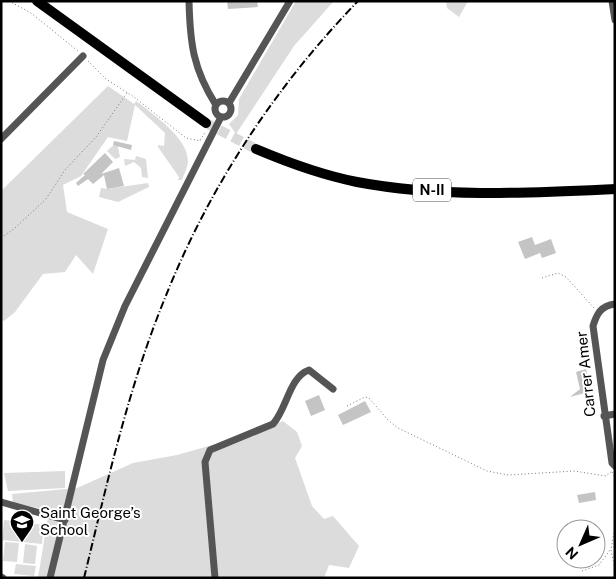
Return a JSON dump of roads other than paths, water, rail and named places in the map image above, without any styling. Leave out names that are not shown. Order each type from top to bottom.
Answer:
[{"type":"highway","points":[[37,1],[206,123]]},
{"type":"highway","name":"N-II","points":[[256,149],[310,170],[356,182],[399,188],[508,192],[615,189]]},
{"type":"street","points":[[189,1],[194,62],[216,105],[216,112],[221,117]]},
{"type":"street","points":[[229,103],[290,1]]},
{"type":"street","points":[[612,1],[615,20]]},
{"type":"street","points":[[1,140],[83,56]]},
{"type":"street","points":[[50,578],[103,360],[125,306],[207,143],[221,117],[230,113],[232,109],[229,103],[222,101],[216,105]]},
{"type":"street","name":"Carrer Amer","points":[[613,467],[604,416],[593,326],[597,312],[608,305],[615,304]]},
{"type":"street","points":[[215,578],[205,462],[210,450],[273,424],[279,418],[295,384],[304,372],[309,370],[316,373],[333,389]]},
{"type":"street","points":[[604,416],[615,414]]},
{"type":"street","points":[[1,502],[65,520]]},
{"type":"tunnel","points":[[206,123],[256,149]]},
{"type":"railway","points":[[84,578],[129,401],[152,332],[183,257],[202,217],[224,178],[272,103],[299,68],[358,1]]},
{"type":"place","name":"Saint George’s School","points":[[22,543]]}]
